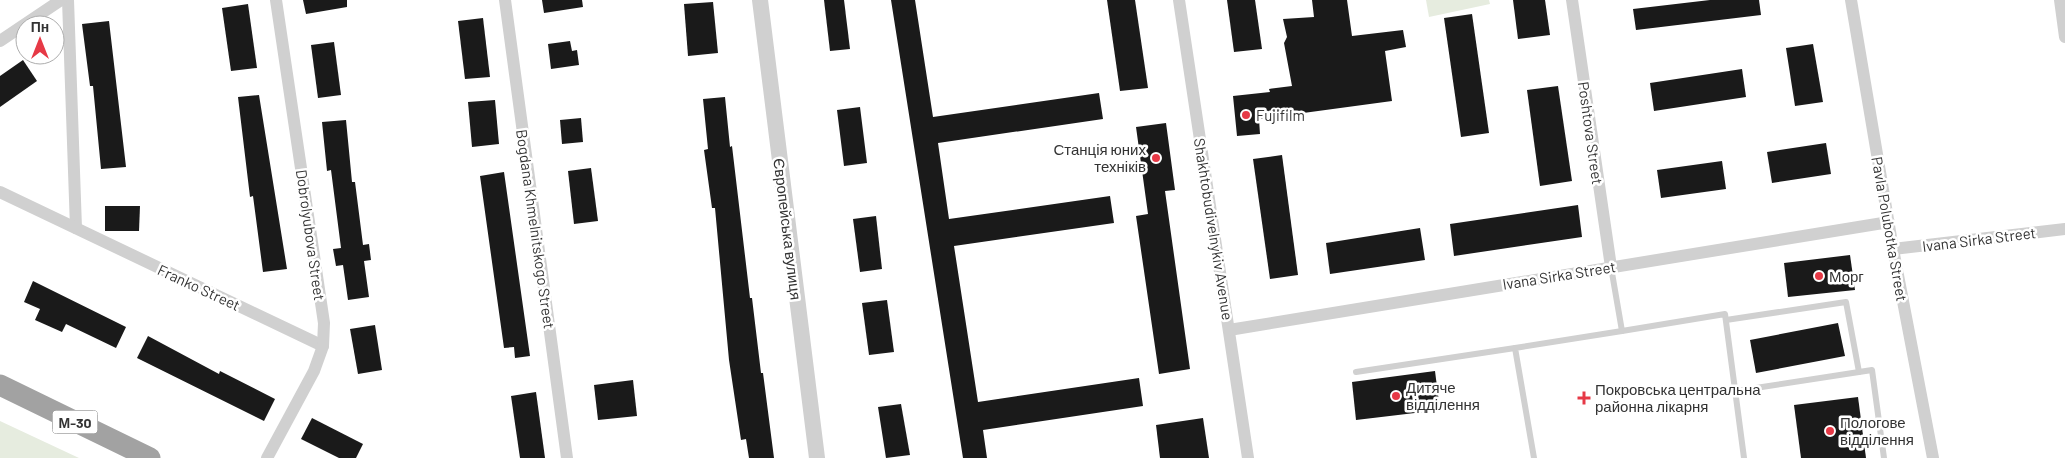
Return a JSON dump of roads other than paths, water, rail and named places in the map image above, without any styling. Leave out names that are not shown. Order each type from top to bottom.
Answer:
[{"type":"highway","name":"М-30","points":[[0,385],[150,458]]},
{"type":"street","points":[[0,40],[61,0]]},
{"type":"street","points":[[68,0],[76,228]]},
{"type":"street","name":"Dobrolyubova Street","points":[[267,458],[314,371],[323,346],[324,323],[276,0]]},
{"type":"street","name":"Bogdana Khmelnitskogo Street","points":[[505,0],[566,458]]},
{"type":"street","name":"Європейська вулиця","points":[[760,0],[817,458]]},
{"type":"street","name":"Shakhtobudivelnykiv Avenue","points":[[1179,0],[1248,458]]},
{"type":"street","name":"Poshtova Street","points":[[1572,0],[1611,267]]},
{"type":"street","name":"Pavla Polubotka Street","points":[[1851,0],[1893,248],[1933,458]]},
{"type":"street","points":[[2060,0],[2065,37]]},
{"type":"street","name":"Franko Street","points":[[0,192],[323,346]]},
{"type":"street","name":"Ivana Sirka Street","points":[[1229,330],[1889,222]]},
{"type":"street","name":"Ivana Sirka Street","points":[[1893,248],[2065,229]]},
{"type":"lane","points":[[1611,267],[1622,331]]},
{"type":"lane","points":[[1726,320],[1846,302],[1859,372]]},
{"type":"lane","points":[[1356,372],[1726,314],[1744,458]]},
{"type":"lane","points":[[1515,348],[1534,458]]},
{"type":"lane","points":[[1736,391],[1872,370],[1884,458]]},
{"type":"place","name":"Fujifilm","points":[[1246,115]]},
{"type":"place","name":"Станція юних техніків","points":[[1156,158]]},
{"type":"place","name":"Морг","points":[[1819,276]]},
{"type":"place","name":"Дитяче відділення","points":[[1396,396]]},
{"type":"place","name":"Покровська центральна районна лікарня","points":[[1584,398]]},
{"type":"place","name":"Пологове відділення","points":[[1830,431]]}]
